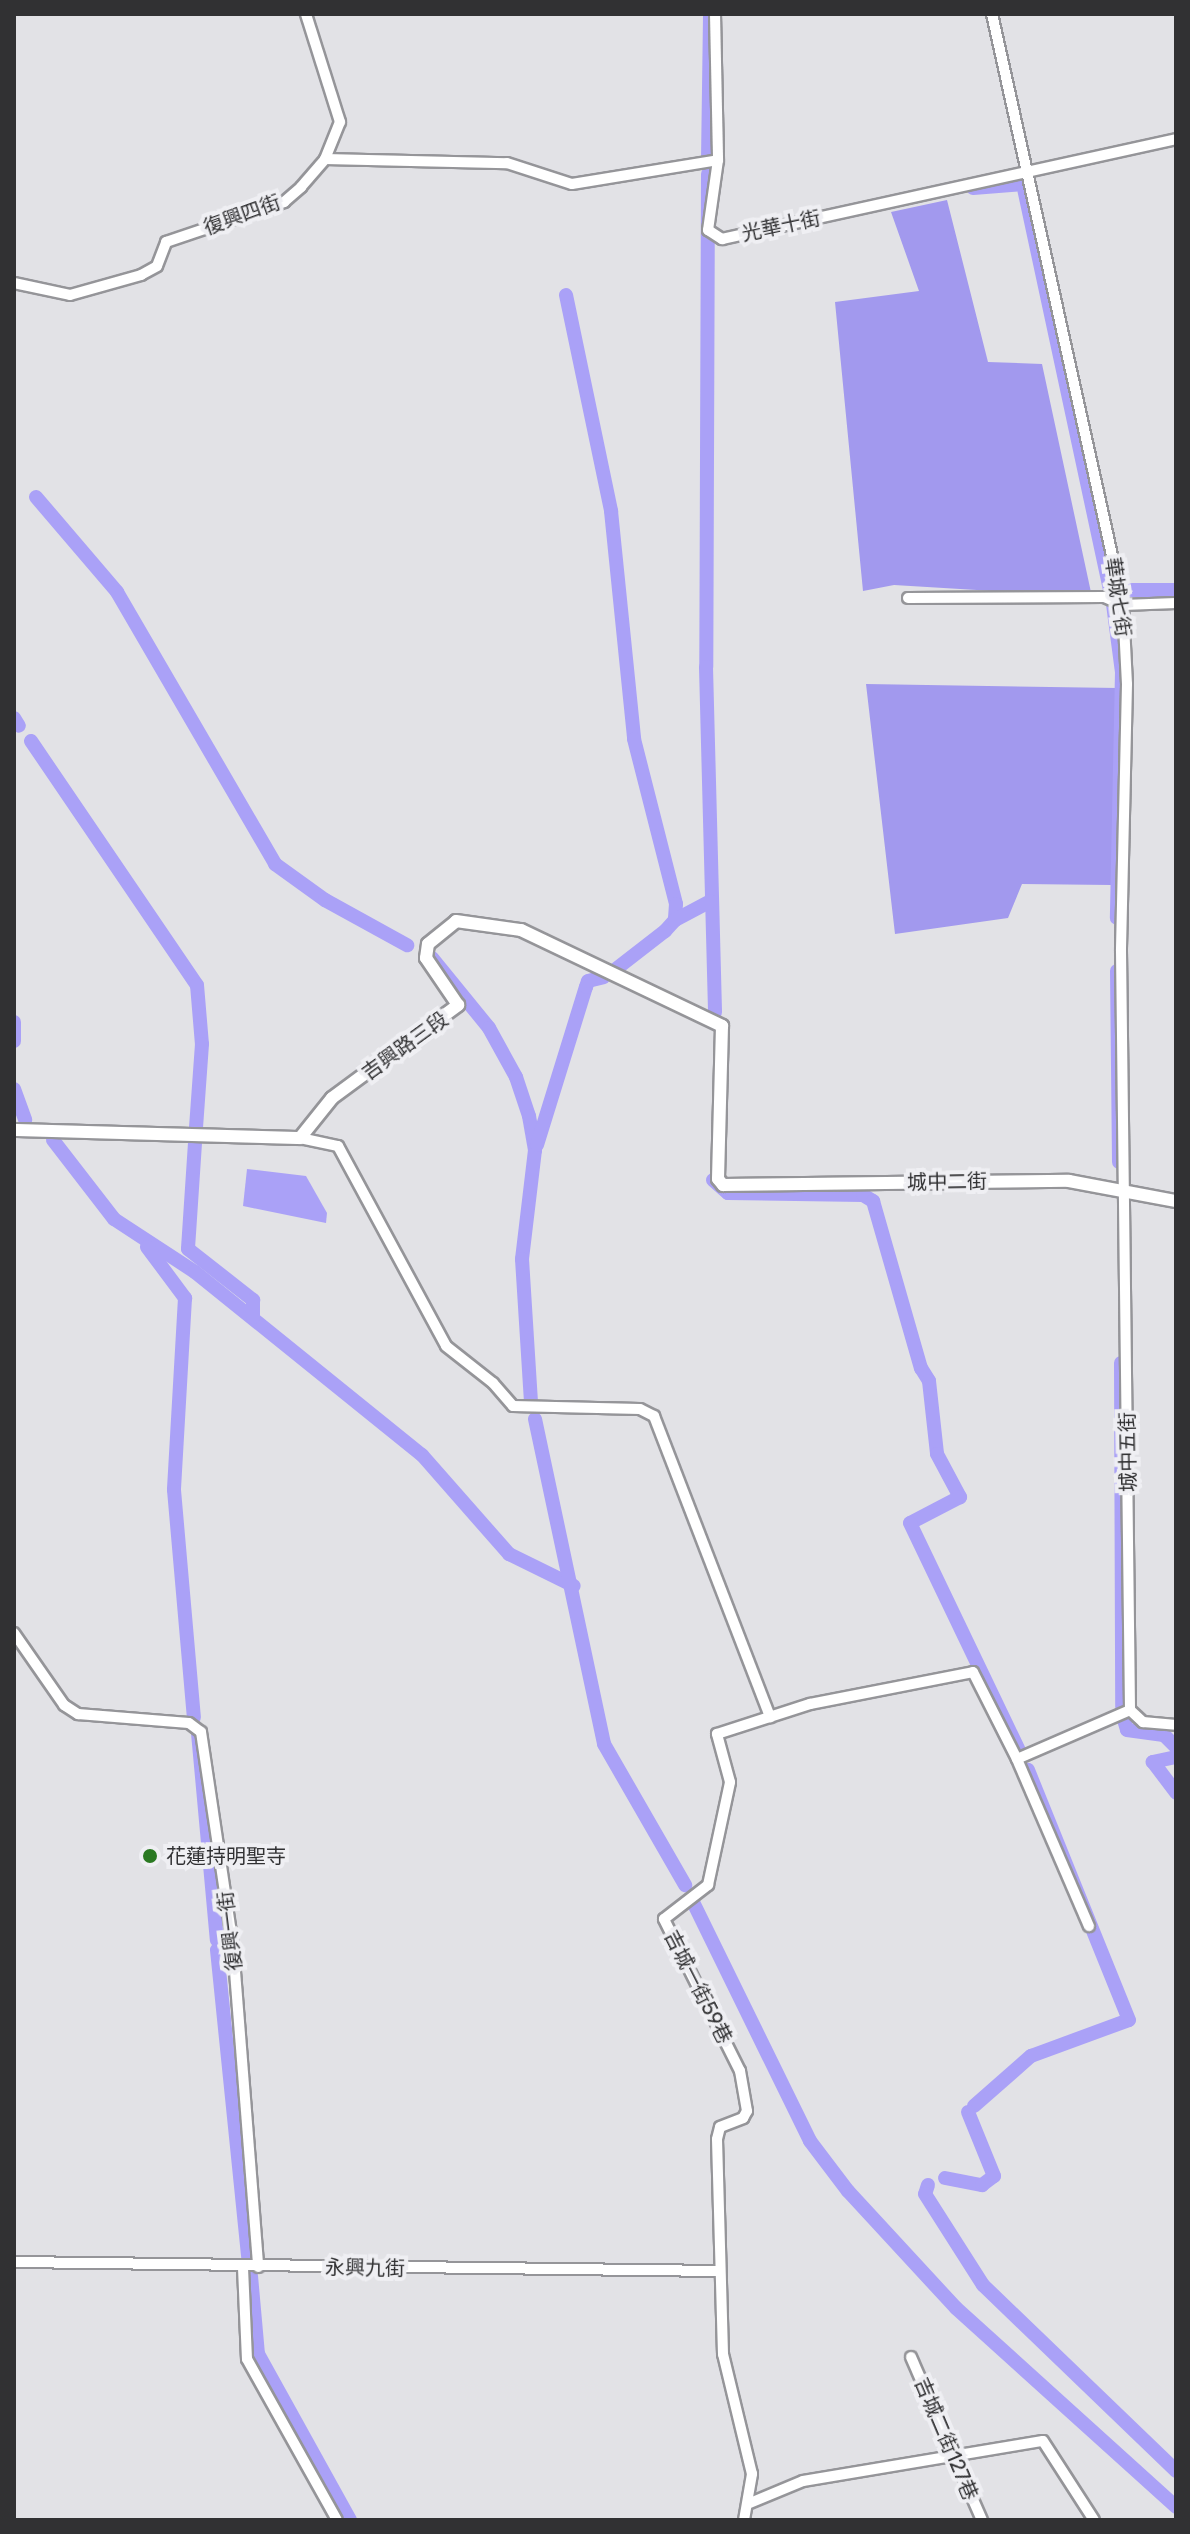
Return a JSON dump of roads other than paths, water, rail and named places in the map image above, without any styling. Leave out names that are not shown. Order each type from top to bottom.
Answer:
[{"type":"street","name":"復興四街","points":[[14,283],[70,295],[141,275],[157,266],[166,242],[284,202],[325,159],[340,122],[306,14]]},
{"type":"street","points":[[325,159],[507,163],[572,184],[718,160],[715,14]]},
{"type":"street","name":"華城七街","points":[[992,14],[1123,605],[1125,1193]]},
{"type":"street","name":"光華十街","points":[[718,160],[708,230],[722,239],[1176,139]]},
{"type":"street","points":[[908,598],[1104,597],[1123,605],[1176,603]]},
{"type":"street","name":"吉興路三段","points":[[300,1138],[332,1098],[458,1005],[426,958],[428,944],[456,921],[521,930],[722,1026],[718,1179]]},
{"type":"street","points":[[14,1130],[300,1138],[338,1146],[446,1346],[513,1406],[640,1409],[654,1416],[770,1717]]},
{"type":"street","name":"城中二街","points":[[718,1179],[723,1185],[1069,1181],[1176,1201]]},
{"type":"street","name":"城中五街","points":[[1125,1193],[1130,1710]]},
{"type":"street","name":"復興一街","points":[[14,1633],[64,1705],[78,1714],[189,1723],[201,1732],[233,1946],[258,2267]]},
{"type":"street","name":"吉城一街59巷","points":[[744,2520],[750,2503],[751,2459],[723,2354],[717,2271],[717,2139],[720,2127],[743,2118],[747,2111],[740,2071],[664,1919],[708,1885],[730,1782],[717,1734],[770,1717],[973,1672],[1017,1759]]},
{"type":"street","points":[[1089,1926],[1017,1759],[1130,1710],[1143,1722],[1176,1725]]},
{"type":"street","name":"永興九街","points":[[14,2262],[243,2268],[717,2271]]},
{"type":"street","points":[[243,2268],[247,2359],[337,2520]]},
{"type":"street","name":"吉城二街127巷","points":[[911,2357],[951,2458],[982,2520]]},
{"type":"street","points":[[750,2503],[803,2481],[1043,2441],[1094,2520]]},
{"type":"waterway","points":[[708,160],[710,14]]},
{"type":"waterway","points":[[708,174],[706,667],[715,1012]]},
{"type":"waterway","points":[[973,188],[1023,184],[1110,589]]},
{"type":"waterway","points":[[566,295],[611,511],[634,739],[676,904],[675,920],[665,931],[616,969]]},
{"type":"waterway","points":[[36,497],[117,592],[275,864],[325,900],[407,945]]},
{"type":"waterway","points":[[1132,590],[1176,590]]},
{"type":"waterway","points":[[1113,604],[1122,672],[1117,918]]},
{"type":"waterway","points":[[14,718],[19,726]]},
{"type":"waterway","points":[[31,741],[197,985],[202,1044],[196,1128]]},
{"type":"waterway","points":[[675,920],[710,901]]},
{"type":"waterway","points":[[432,958],[489,1028],[516,1077],[529,1116],[535,1150],[522,1259],[531,1402]]},
{"type":"waterway","points":[[1117,971],[1119,1162]]},
{"type":"waterway","points":[[537,1145],[588,981],[604,977]]},
{"type":"waterway","points":[[14,1022],[14,1041]]},
{"type":"waterway","points":[[14,1089],[25,1120]]},
{"type":"waterway","points":[[53,1140],[114,1219],[195,1272],[422,1455],[509,1554],[574,1586]]},
{"type":"waterway","points":[[195,1143],[188,1249],[253,1300],[253,1317]]},
{"type":"waterway","points":[[713,1180],[728,1193],[863,1195],[873,1201],[921,1368],[929,1381],[937,1454],[960,1497],[910,1523],[1019,1750]]},
{"type":"waterway","points":[[147,1247],[185,1298],[174,1490],[194,1717]]},
{"type":"waterway","points":[[1121,1363],[1122,1707]]},
{"type":"waterway","points":[[535,1419],[604,1744],[685,1885]]},
{"type":"waterway","points":[[1124,1720],[1127,1730],[1164,1735],[1176,1747]]},
{"type":"waterway","points":[[198,1733],[217,1940]]},
{"type":"waterway","points":[[1176,1757],[1153,1762],[1176,1793]]},
{"type":"waterway","points":[[974,2106],[1031,2056],[1129,2020],[1028,1770]]},
{"type":"waterway","points":[[692,1900],[810,2141],[848,2191],[956,2308],[1176,2507]]},
{"type":"waterway","points":[[217,1950],[249,2263]]},
{"type":"waterway","points":[[945,2178],[982,2185],[994,2176],[968,2112]]},
{"type":"waterway","points":[[928,2185],[925,2194],[983,2285],[1176,2471]]},
{"type":"waterway","points":[[251,2276],[258,2354],[350,2520]]},
{"type":"place","name":"花蓮持明聖寺","points":[[150,1856]]}]
